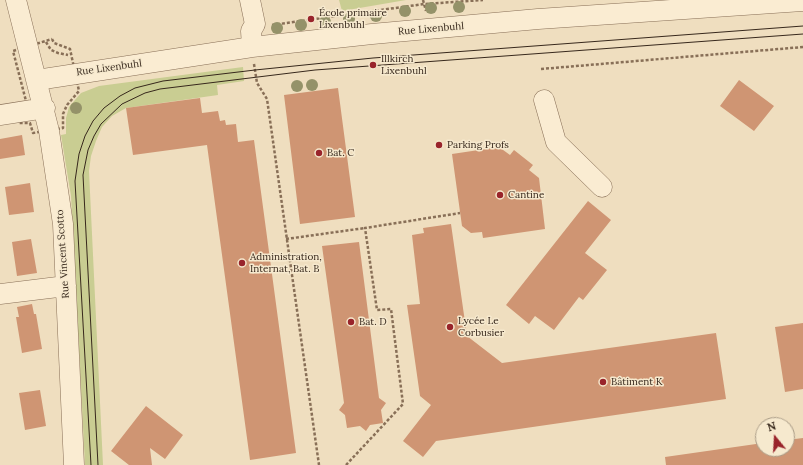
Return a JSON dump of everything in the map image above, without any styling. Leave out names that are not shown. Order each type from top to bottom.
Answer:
[{"type":"street","name":"Rue Vincent Scotto","points":[[16,0],[45,108],[63,224],[74,465]]},
{"type":"street","points":[[250,0],[255,24],[250,31],[252,47]]},
{"type":"street","name":"Rue Lixenbuhl","points":[[37,80],[252,47],[372,34],[552,9],[803,1]]},
{"type":"street","points":[[544,100],[556,142],[602,187]]},
{"type":"street","points":[[0,115],[45,108]]},
{"type":"street","points":[[0,294],[66,286]]},
{"type":"path","points":[[252,47],[257,84],[267,100],[318,465]]},
{"type":"path","points":[[541,69],[803,47]]},
{"type":"path","points":[[51,50],[65,56]]},
{"type":"path","points":[[286,239],[460,213]]},
{"type":"path","points":[[346,465],[403,404],[392,309],[377,310],[365,228]]},
{"type":"green space","points":[[339,0],[406,0],[342,11]]},
{"type":"green space","points":[[243,67],[244,81],[217,85],[218,95],[126,108],[112,116],[102,127],[96,141],[91,156],[89,171],[103,465],[85,465],[71,196],[61,135],[66,134],[66,118],[69,107],[81,93],[99,86]]},
{"type":"building","points":[[739,80],[774,106],[754,131],[720,106]]},
{"type":"building","name":"Bat. C","points":[[338,88],[355,217],[300,224],[284,95]]},
{"type":"building","name":"Administration, Internat, Bat. B","points":[[200,98],[202,113],[218,111],[220,121],[225,120],[226,125],[236,124],[238,142],[254,140],[296,453],[250,460],[207,145],[133,155],[126,108]]},
{"type":"building","points":[[22,135],[25,155],[0,159],[0,139]]},
{"type":"building","name":"Cantine","points":[[499,147],[510,155],[514,150],[533,165],[529,170],[539,178],[545,229],[483,238],[482,232],[471,233],[462,226],[452,154]]},
{"type":"building","points":[[30,183],[34,212],[9,215],[5,187]]},
{"type":"building","points":[[588,201],[611,220],[585,253],[607,270],[583,300],[579,297],[554,330],[535,316],[529,324],[506,305]]},
{"type":"building","name":"Bâtiment K","points":[[451,224],[467,336],[502,363],[716,333],[726,399],[436,441],[423,457],[403,441],[431,405],[420,396],[407,305],[420,304],[412,235],[424,233],[423,228]]},
{"type":"building","points":[[31,239],[37,273],[17,276],[12,242]]},
{"type":"building","name":"Bat. D","points":[[359,242],[379,398],[386,403],[381,410],[383,423],[370,425],[366,431],[360,426],[347,428],[345,415],[339,410],[344,403],[322,246]]},
{"type":"building","points":[[32,304],[34,314],[36,314],[42,349],[22,353],[16,317],[19,317],[17,307]]},
{"type":"building","points":[[803,323],[803,389],[785,392],[775,327]]},
{"type":"building","points":[[40,390],[46,426],[25,430],[19,393]]},
{"type":"building","points":[[146,406],[183,435],[165,459],[150,448],[152,465],[129,465],[111,451]]},
{"type":"building","points":[[803,438],[803,465],[666,465],[665,457],[755,444],[755,457],[795,457],[795,439]]},
{"type":"tram line","points":[[91,465],[75,181],[79,154],[85,136],[93,121],[104,108],[120,96],[135,88],[163,81],[255,70],[373,58],[803,26]]},
{"type":"tram line","points":[[98,465],[83,175],[88,150],[94,136],[101,124],[122,104],[145,93],[160,89],[315,70],[803,34]]},
{"type":"place","name":"École primaire Lixenbuhl","points":[[311,19]]},
{"type":"place","name":"Illkirch Lixenbuhl","points":[[373,65]]},
{"type":"place","name":"Parking Profs","points":[[439,145]]},
{"type":"place","name":"Bat. C","points":[[319,153]]},
{"type":"place","name":"Cantine","points":[[500,195]]},
{"type":"place","name":"Administration, Internat, Bat. B","points":[[242,263]]},
{"type":"place","name":"Bat. D","points":[[351,322]]},
{"type":"place","name":"Lycée Le Corbusier","points":[[450,327]]},
{"type":"place","name":"Bâtiment K","points":[[603,382]]}]
